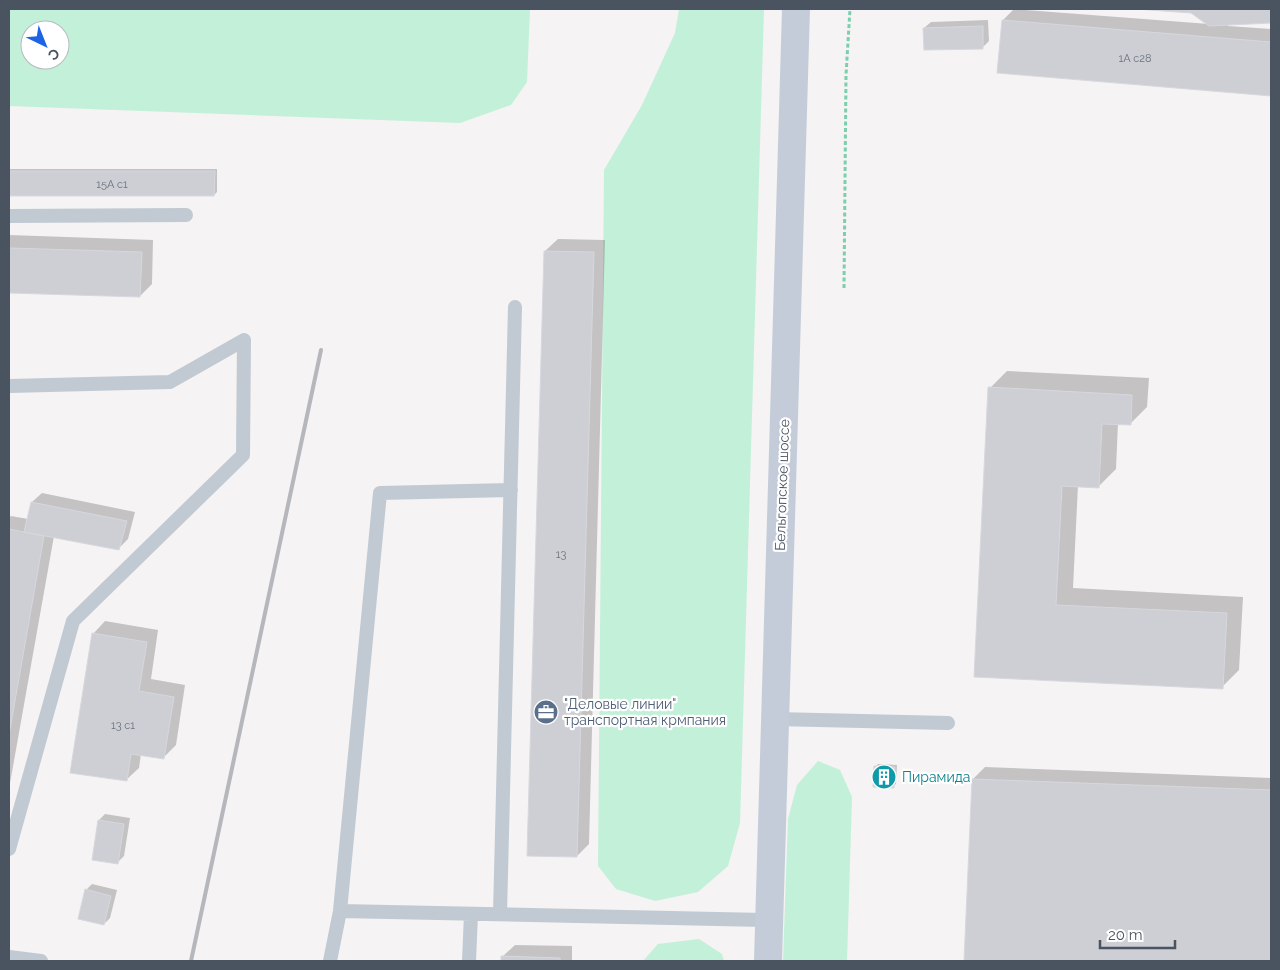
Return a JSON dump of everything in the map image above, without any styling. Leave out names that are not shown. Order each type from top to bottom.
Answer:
[{"type":"street","name":"Бельгопское шоссе","points":[[768,961],[796,9]]},
{"type":"lane","points":[[9,216],[186,215]]},
{"type":"lane","points":[[500,914],[515,307]]},
{"type":"lane","points":[[9,386],[170,382],[244,340],[243,455],[74,621],[9,849]]},
{"type":"lane","points":[[330,961],[340,911],[380,493],[511,490]]},
{"type":"lane","points":[[775,719],[948,723]]},
{"type":"lane","points":[[340,911],[769,920]]},
{"type":"lane","points":[[468,961],[471,914]]},
{"type":"lane","points":[[9,957],[41,961]]},
{"type":"path","points":[[844,288],[846,75],[850,9]]},
{"type":"green space","points":[[9,9],[530,9],[527,82],[511,105],[460,123],[9,106]]},
{"type":"green space","points":[[679,9],[764,9],[740,823],[728,866],[698,892],[655,901],[616,889],[598,866],[604,170],[642,105],[675,33]]},
{"type":"green space","points":[[818,761],[840,770],[852,797],[847,961],[783,961],[788,819],[797,785]]},
{"type":"green space","points":[[699,939],[722,954],[724,961],[643,961],[658,944]]},
{"type":"building","points":[[1136,9],[1271,9],[1271,23],[1209,26],[1191,13]]},
{"type":"building","points":[[1002,20],[1271,42],[1271,96],[997,73]]},
{"type":"building","points":[[983,26],[983,49],[924,50],[923,28]]},
{"type":"building","points":[[9,171],[215,171],[214,196],[9,196]]},
{"type":"building","points":[[9,248],[142,252],[140,297],[9,293]]},
{"type":"building","points":[[544,251],[594,252],[577,857],[527,856]]},
{"type":"building","points":[[988,387],[1132,395],[1131,425],[1102,424],[1099,488],[1062,486],[1056,605],[1227,613],[1223,689],[974,677]]},
{"type":"building","points":[[31,502],[127,521],[119,550],[24,532]]},
{"type":"building","points":[[9,529],[44,536],[9,735]]},
{"type":"building","points":[[92,633],[147,642],[139,691],[174,697],[164,759],[131,754],[127,781],[70,773]]},
{"type":"building","name":"Пирамида","points":[[874,766],[895,767],[894,788],[873,787]]},
{"type":"building","points":[[972,779],[1271,790],[1271,961],[964,961]]},
{"type":"building","points":[[98,820],[124,824],[118,864],[92,860]]},
{"type":"building","points":[[85,889],[111,896],[104,925],[78,919]]},
{"type":"building","points":[[501,956],[560,958],[560,961],[501,961]]},
{"type":"railway","points":[[191,961],[321,350]]},
{"type":"place","name":"\"Деловые линии\" транспортная крмпания","points":[[546,712]]},
{"type":"place","name":"Пирамида","points":[[884,777]]}]
